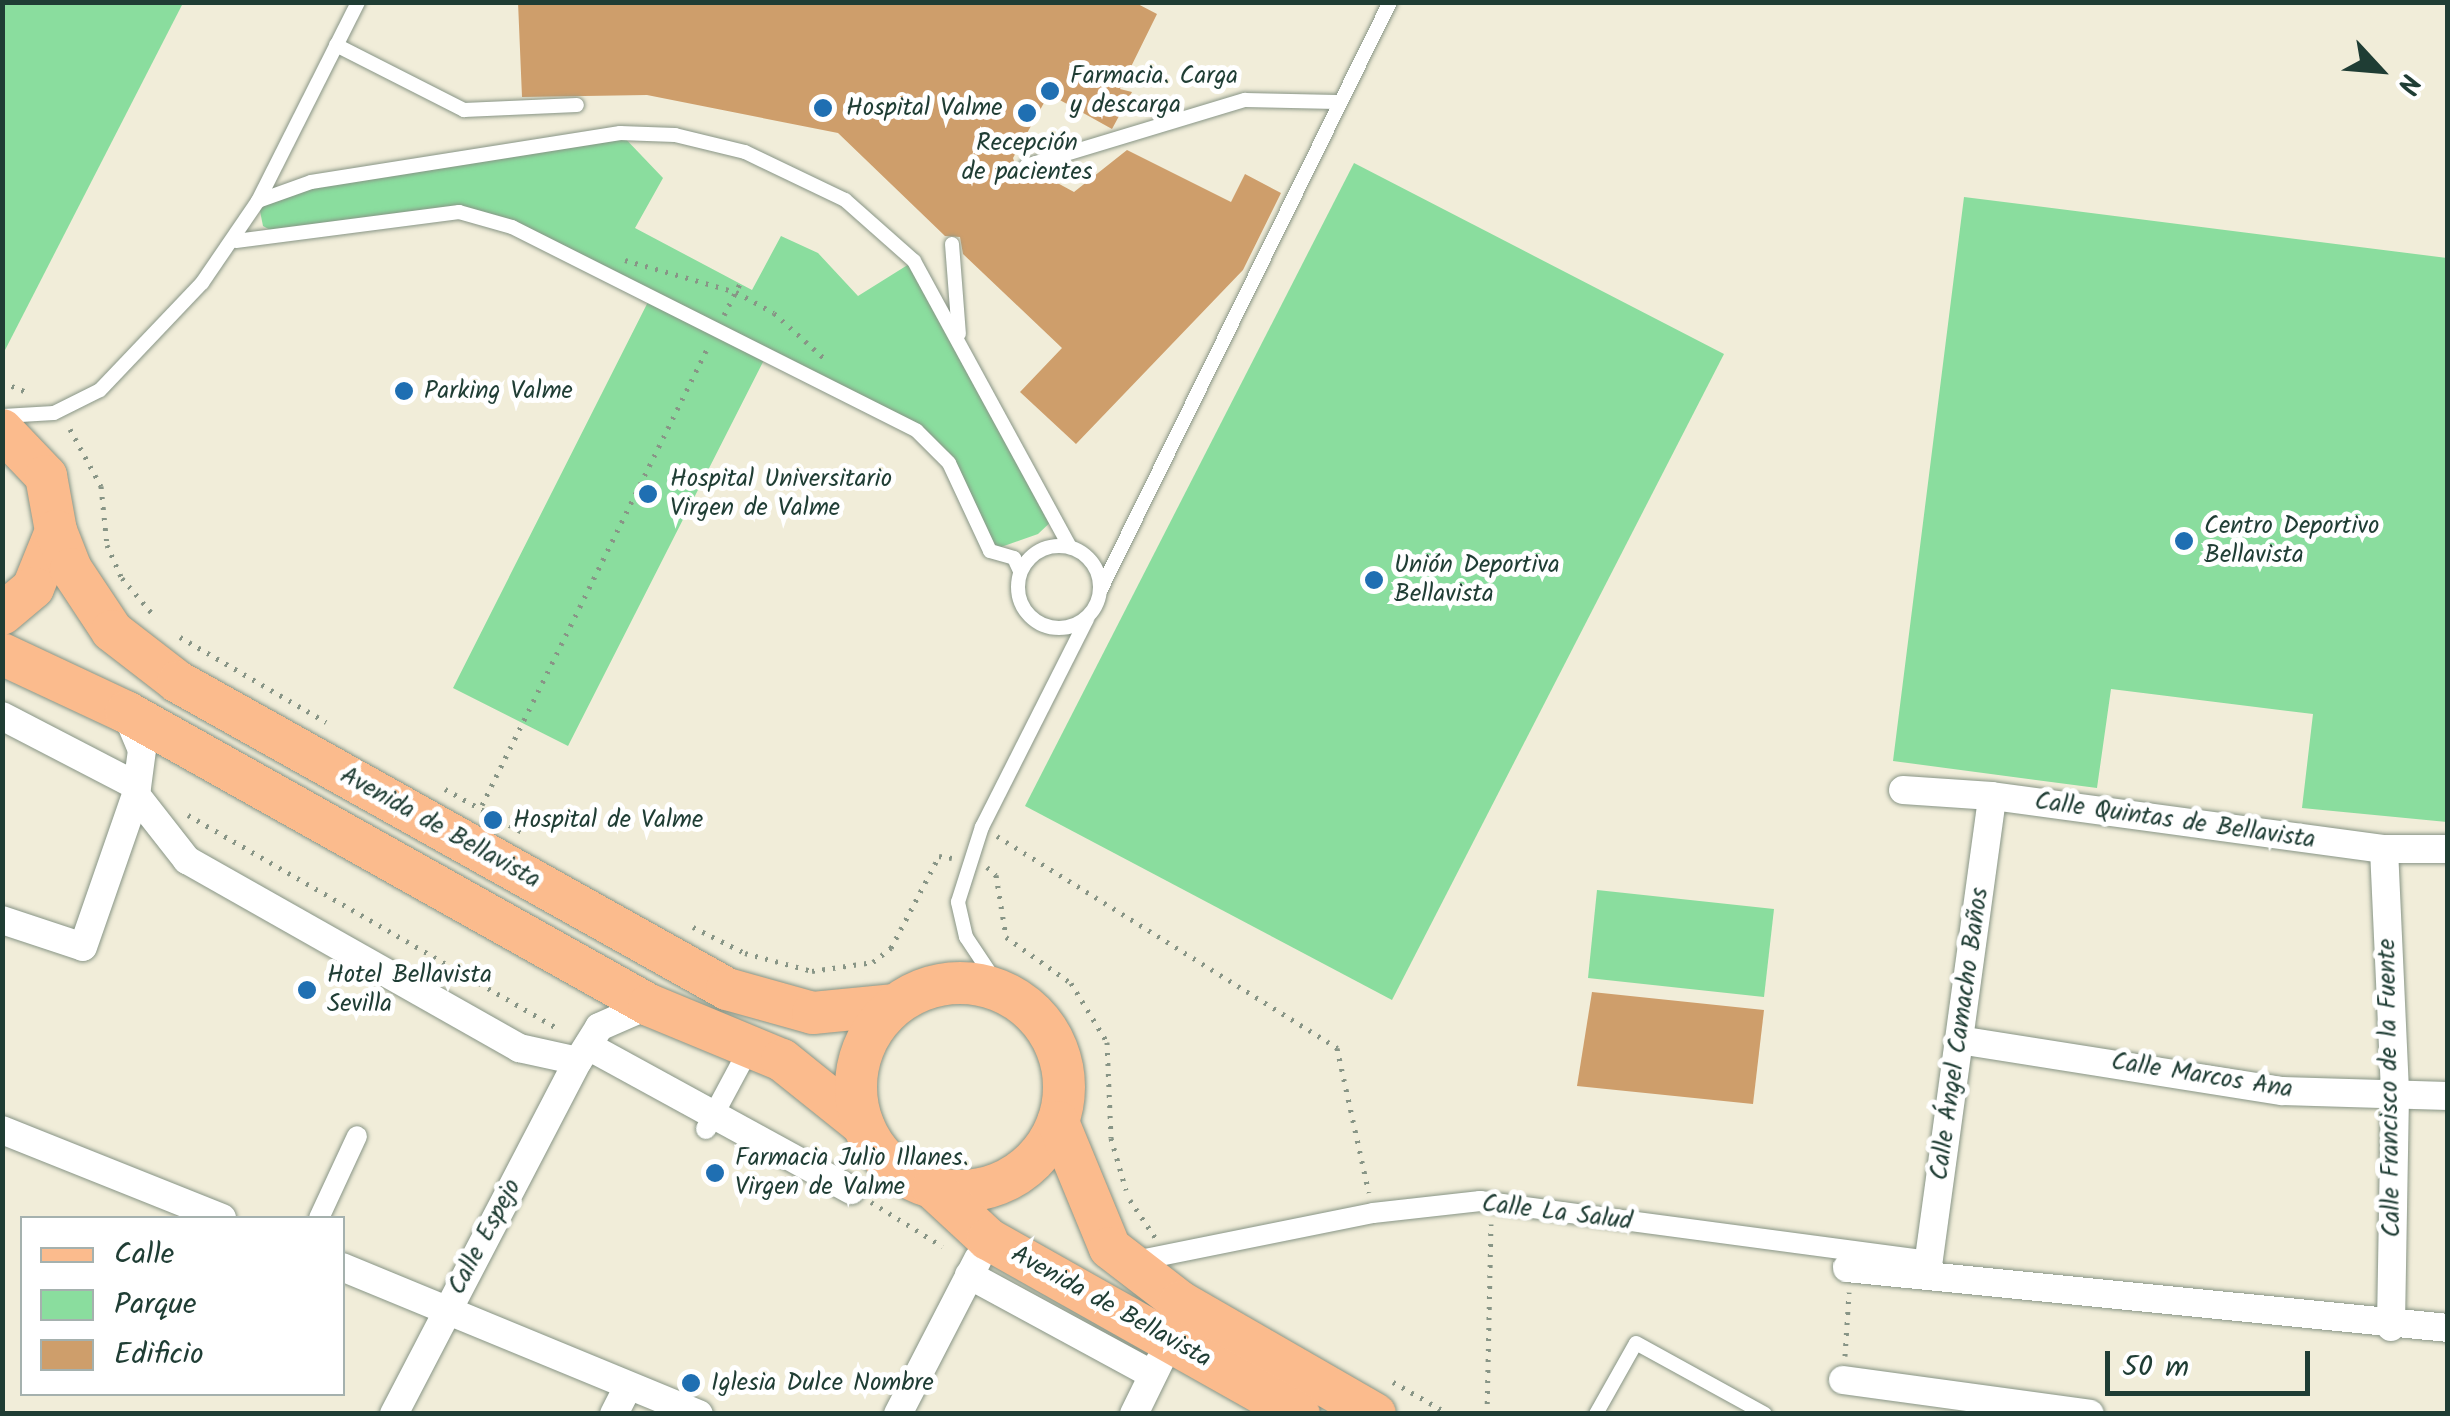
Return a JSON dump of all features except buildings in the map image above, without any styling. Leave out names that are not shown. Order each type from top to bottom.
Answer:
[{"type":"main road","name":"Avenida de Bellavista","points":[[2,430],[46,476],[56,531],[71,569],[112,631],[178,682],[727,989],[813,1013],[893,1005]]},
{"type":"main road","points":[[2,614],[33,588],[56,531]]},
{"type":"main road","points":[[2,654],[126,712],[648,1005],[782,1060],[863,1125],[894,1167],[933,1188],[965,1190],[1005,1180],[1040,1152],[1058,1122],[1064,1082],[1054,1041],[1036,1015],[1002,991],[952,983],[893,1005],[858,1065],[863,1125]]},
{"type":"main road","name":"Avenida de Bellavista","points":[[1058,1122],[1110,1248],[1146,1258],[1180,1302],[1379,1395]]},
{"type":"main road","name":"Avenida de Bellavista","points":[[933,1188],[979,1257],[1162,1357],[1299,1414]]},
{"type":"street","points":[[2,920],[83,946],[137,791],[142,750],[126,712]]},
{"type":"street","points":[[2,716],[137,791],[186,860],[520,1048],[583,1053],[710,1122],[851,1190]]},
{"type":"street","name":"Calle Quintas de Bellavista","points":[[1903,790],[1992,796],[2384,849],[2448,849]]},
{"type":"street","name":"Calle Ángel Camacho Baños","points":[[1928,1267],[1992,796]]},
{"type":"street","name":"Calle Francisco de la Fuente","points":[[2384,849],[2395,1094],[2391,1327]]},
{"type":"street","points":[[583,1053],[600,1027],[648,1005]]},
{"type":"street","name":"Calle Marcos Ana","points":[[1959,1040],[2282,1092],[2448,1096]]},
{"type":"street","points":[[710,1122],[750,1047]]},
{"type":"street","name":"Calle Espejo","points":[[394,1414],[583,1053]]},
{"type":"street","points":[[2,1130],[217,1216]]},
{"type":"street","points":[[320,1216],[357,1136]]},
{"type":"street","name":"Calle La Salud","points":[[1146,1258],[1373,1213],[1480,1201],[1928,1267],[2391,1327],[2448,1328]]},
{"type":"street","points":[[898,1414],[979,1257]]},
{"type":"street","name":"Calle La Salud","points":[[1841,1275],[1928,1267]]},
{"type":"street","points":[[345,1268],[698,1414]]},
{"type":"street","points":[[1134,1414],[1162,1357]]},
{"type":"street","points":[[1844,1380],[1986,1407],[2090,1414]]},
{"type":"street","points":[[614,1414],[628,1386]]},
{"type":"lane","points":[[2,416],[54,414],[100,390],[236,240],[358,2]]},
{"type":"lane","points":[[1002,991],[966,937],[958,902],[982,827],[1337,102],[1390,2]]},
{"type":"lane","points":[[336,45],[464,110],[577,104]]},
{"type":"lane","points":[[1026,166],[1245,100],[1337,102]]},
{"type":"lane","points":[[258,201],[311,182],[620,133],[675,135],[745,152],[844,200],[914,261],[1070,547],[1093,562],[1101,589]]},
{"type":"lane","points":[[236,240],[460,212],[512,227],[917,431],[949,463],[990,551],[1014,558],[1020,571],[1019,598],[1034,621],[1061,629],[1087,618]]},
{"type":"lane","points":[[952,244],[960,340]]},
{"type":"lane","points":[[1020,571],[1036,552],[1070,547]]},
{"type":"lane","points":[[1596,1414],[1636,1342],[1765,1414]]},
{"type":"path","points":[[482,805],[741,282]]},
{"type":"path","points":[[2,382],[41,402]]},
{"type":"path","points":[[66,424],[100,486],[107,544],[122,578],[163,627],[330,724]]},
{"type":"path","points":[[431,782],[482,805],[533,839]]},
{"type":"path","points":[[137,791],[583,1053]]},
{"type":"path","points":[[982,827],[1337,1048],[1373,1213]]},
{"type":"path","points":[[685,923],[745,953],[812,971],[873,962],[891,948],[939,856],[952,858]]},
{"type":"path","points":[[980,865],[996,875],[1006,938],[1070,984],[1107,1042],[1111,1138],[1146,1258]]},
{"type":"path","points":[[851,1190],[948,1249],[979,1257]]},
{"type":"path","points":[[1487,1414],[1491,1220],[1511,1222]]},
{"type":"path","points":[[1841,1275],[1849,1292],[1844,1380]]},
{"type":"path","points":[[1379,1395],[1449,1414]]},
{"type":"green space","points":[[2,3],[183,3],[3,354]]},
{"type":"green space","points":[[620,133],[663,178],[635,228],[752,290],[781,236],[818,253],[858,296],[914,261],[1055,518],[1038,534],[990,551],[949,463],[917,431],[767,354],[568,746],[453,688],[651,296],[512,227],[460,212],[281,236],[263,226],[258,201],[311,182]]},
{"type":"green space","name":"Unión Deportiva Bellavista","points":[[1354,163],[1724,354],[1392,1000],[1025,806]]},
{"type":"green space","name":"Centro Deportivo Bellavista","points":[[1964,197],[2447,258],[2447,822],[2302,808],[2313,714],[2111,689],[2097,788],[1893,761]]},
{"type":"green space","points":[[1597,890],[1774,909],[1764,997],[1588,978]]},
{"type":"place","name":"Farmacia. Carga y descarga","points":[[1050,91]]},
{"type":"place","name":"Hospital Valme","points":[[823,108]]},
{"type":"place","name":"Recepción de pacientes","points":[[1027,113]]},
{"type":"place","name":"Parking Valme","points":[[404,391]]},
{"type":"place","name":"Hospital Universitario Virgen de Valme","points":[[648,494]]},
{"type":"place","name":"Centro Deportivo Bellavista","points":[[2184,541]]},
{"type":"place","name":"Unión Deportiva Bellavista","points":[[1374,580]]},
{"type":"place","name":"Hospital de Valme","points":[[493,820]]},
{"type":"place","name":"Hotel Bellavista Sevilla","points":[[307,990]]},
{"type":"place","name":"Farmacia Julio Illanes. Virgen de Valme","points":[[715,1173]]},
{"type":"place","name":"Iglesia Dulce Nombre","points":[[691,1383]]}]
